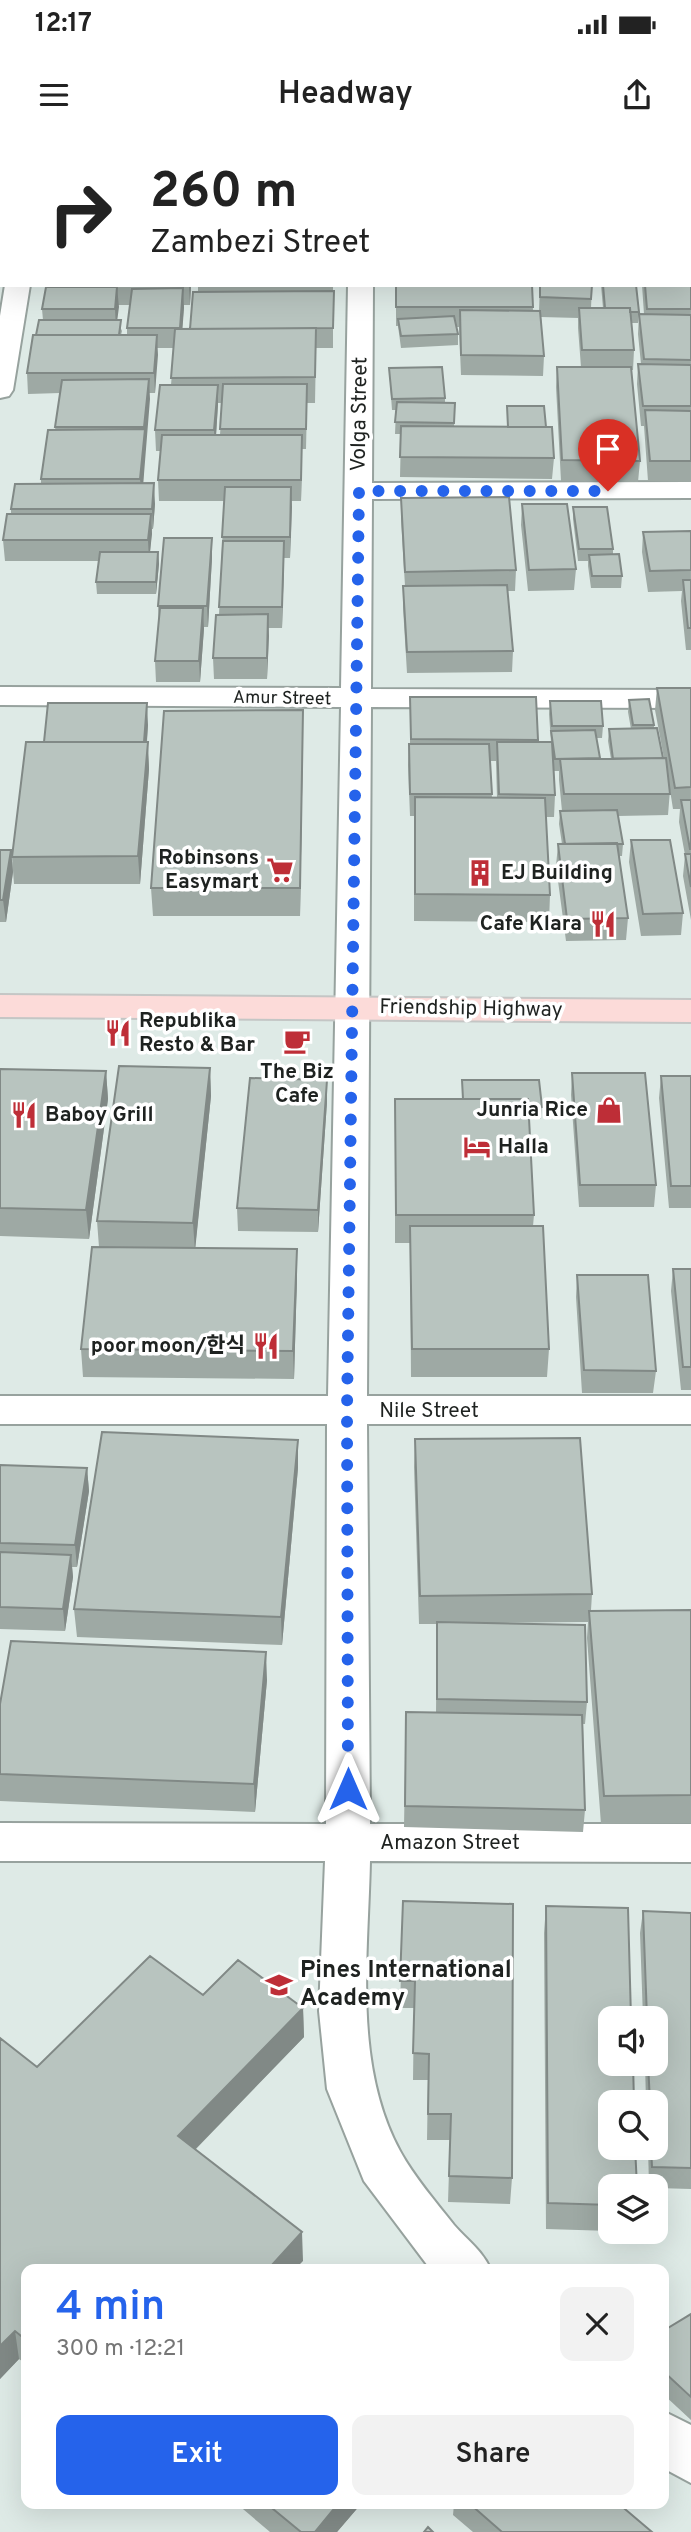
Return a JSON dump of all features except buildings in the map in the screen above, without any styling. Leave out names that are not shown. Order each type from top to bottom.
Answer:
[{"type":"main road","name":"Friendship Highway","points":[[0,1006],[691,1012]]},
{"type":"street","points":[[0,390],[18,287]]},
{"type":"street","name":"Volga Street","points":[[361,287],[347,1411],[348,1843],[343,2011],[351,2089],[381,2165],[438,2243],[460,2264]]},
{"type":"street","points":[[359,491],[691,490]]},
{"type":"street","name":"Amur Street","points":[[0,696],[354,700],[691,699]]},
{"type":"street","name":"Nile Street","points":[[0,1410],[691,1410]]},
{"type":"street","name":"Amazon Street","points":[[0,1842],[691,1843]]},
{"type":"street","points":[[669,2440],[691,2457]]},
{"type":"place","name":"Robinsons Easymart","points":[[280,870]]},
{"type":"place","name":"EJ Building","points":[[480,873]]},
{"type":"place","name":"Cafe Klara","points":[[603,924]]},
{"type":"place","name":"Republika Resto & Bar","points":[[118,1033]]},
{"type":"place","name":"The Biz Cafe","points":[[297,1041]]},
{"type":"place","name":"Junria Rice","points":[[609,1110]]},
{"type":"place","name":"Baboy Grill","points":[[24,1115]]},
{"type":"place","name":"Halla","points":[[477,1147]]},
{"type":"place","name":"poor moon/한식","points":[[266,1346]]},
{"type":"place","name":"Pines International Academy","points":[[279,1985]]},
{"type":"route","points":[[348,1789],[347,1411],[359,491],[608,491]]}]
